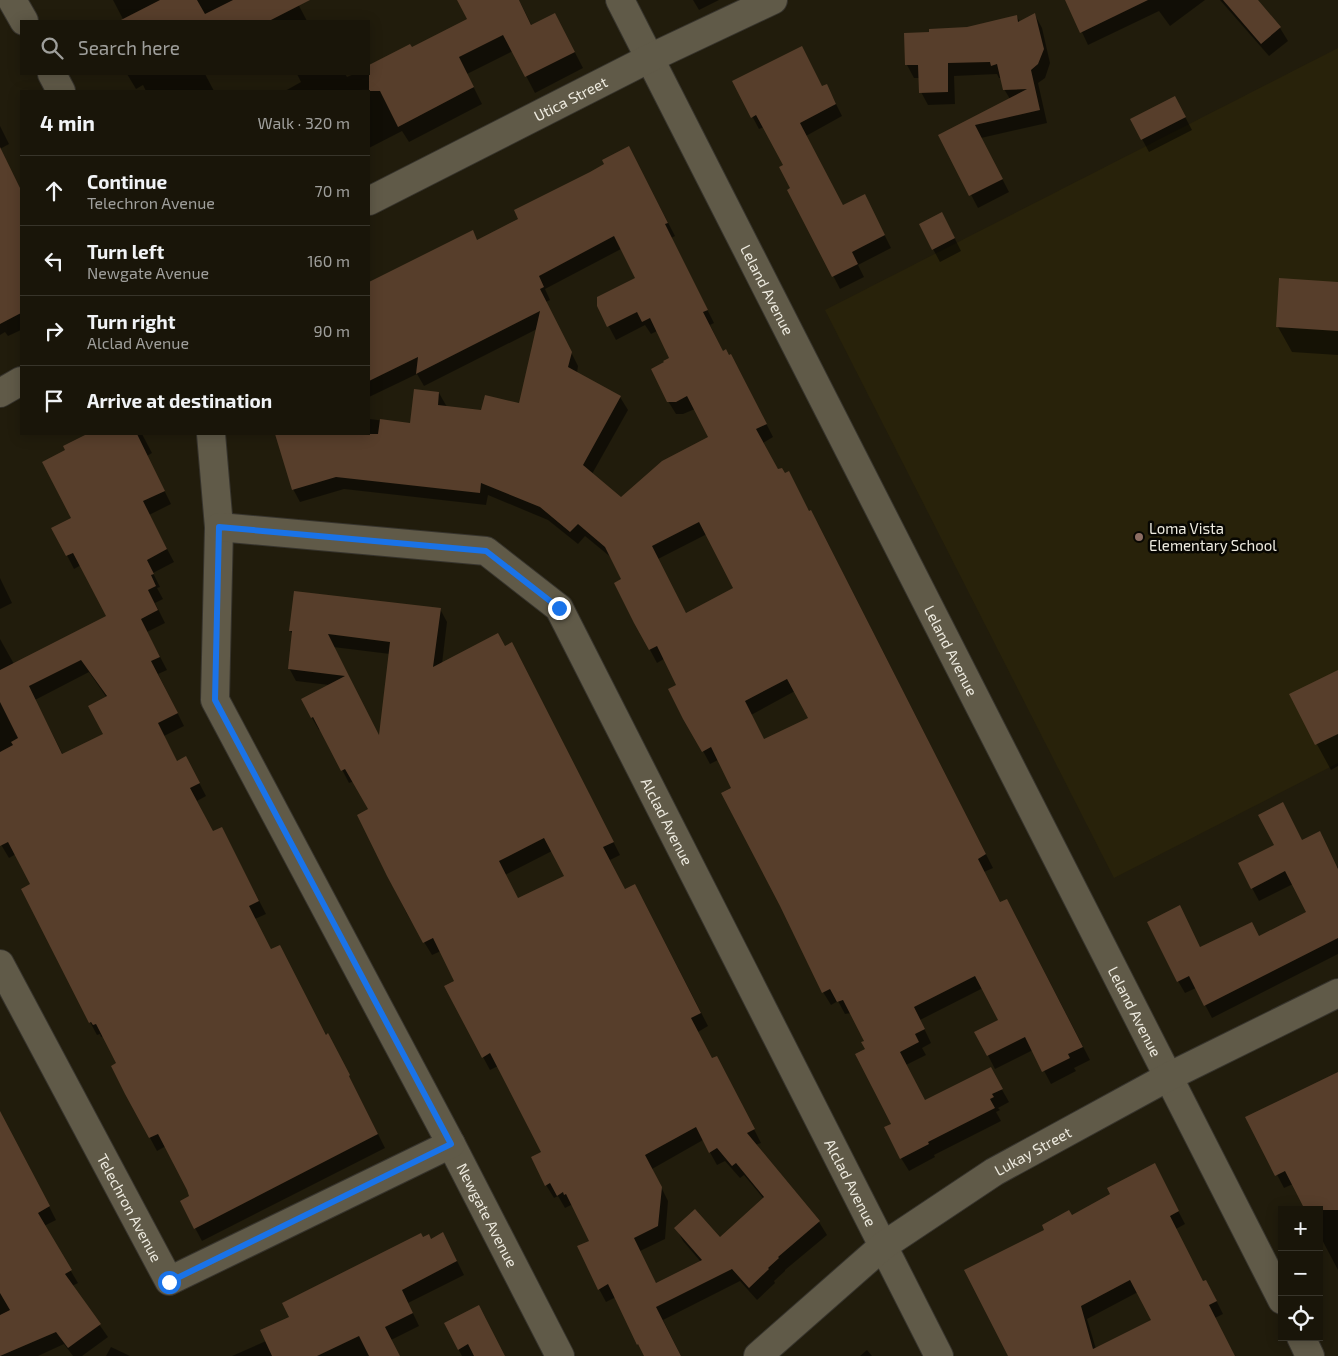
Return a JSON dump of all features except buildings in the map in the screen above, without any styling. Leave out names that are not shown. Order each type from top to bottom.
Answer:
[{"type":"street","points":[[12,0],[23,20]]},
{"type":"street","name":"Leland Avenue","points":[[620,0],[1280,1296]]},
{"type":"street","name":"Utica Street","points":[[370,200],[650,58],[773,0]]},
{"type":"street","points":[[53,75],[60,90]]},
{"type":"street","points":[[0,392],[20,382]]},
{"type":"street","name":"Newgate Avenue","points":[[211,435],[219,527],[215,700],[451,1144],[560,1356]]},
{"type":"street","name":"Alclad Avenue","points":[[219,527],[486,551],[559,608],[939,1356]]},
{"type":"street","name":"Telechron Avenue","points":[[0,964],[169,1282],[451,1144]]},
{"type":"street","name":"Lukay Street","points":[[758,1356],[883,1246],[994,1172],[1168,1077],[1338,993]]},
{"type":"street","points":[[1302,1341],[1310,1356]]},
{"type":"shaded area","name":"Loma Vista Elementary School","points":[[1338,48],[1338,763],[1114,878],[825,310]]},
{"type":"place","name":"Loma Vista Elementary School","points":[[1139,537]]},
{"type":"route","points":[[169,1282],[451,1144],[215,700],[219,527],[486,551],[559,608]]}]
